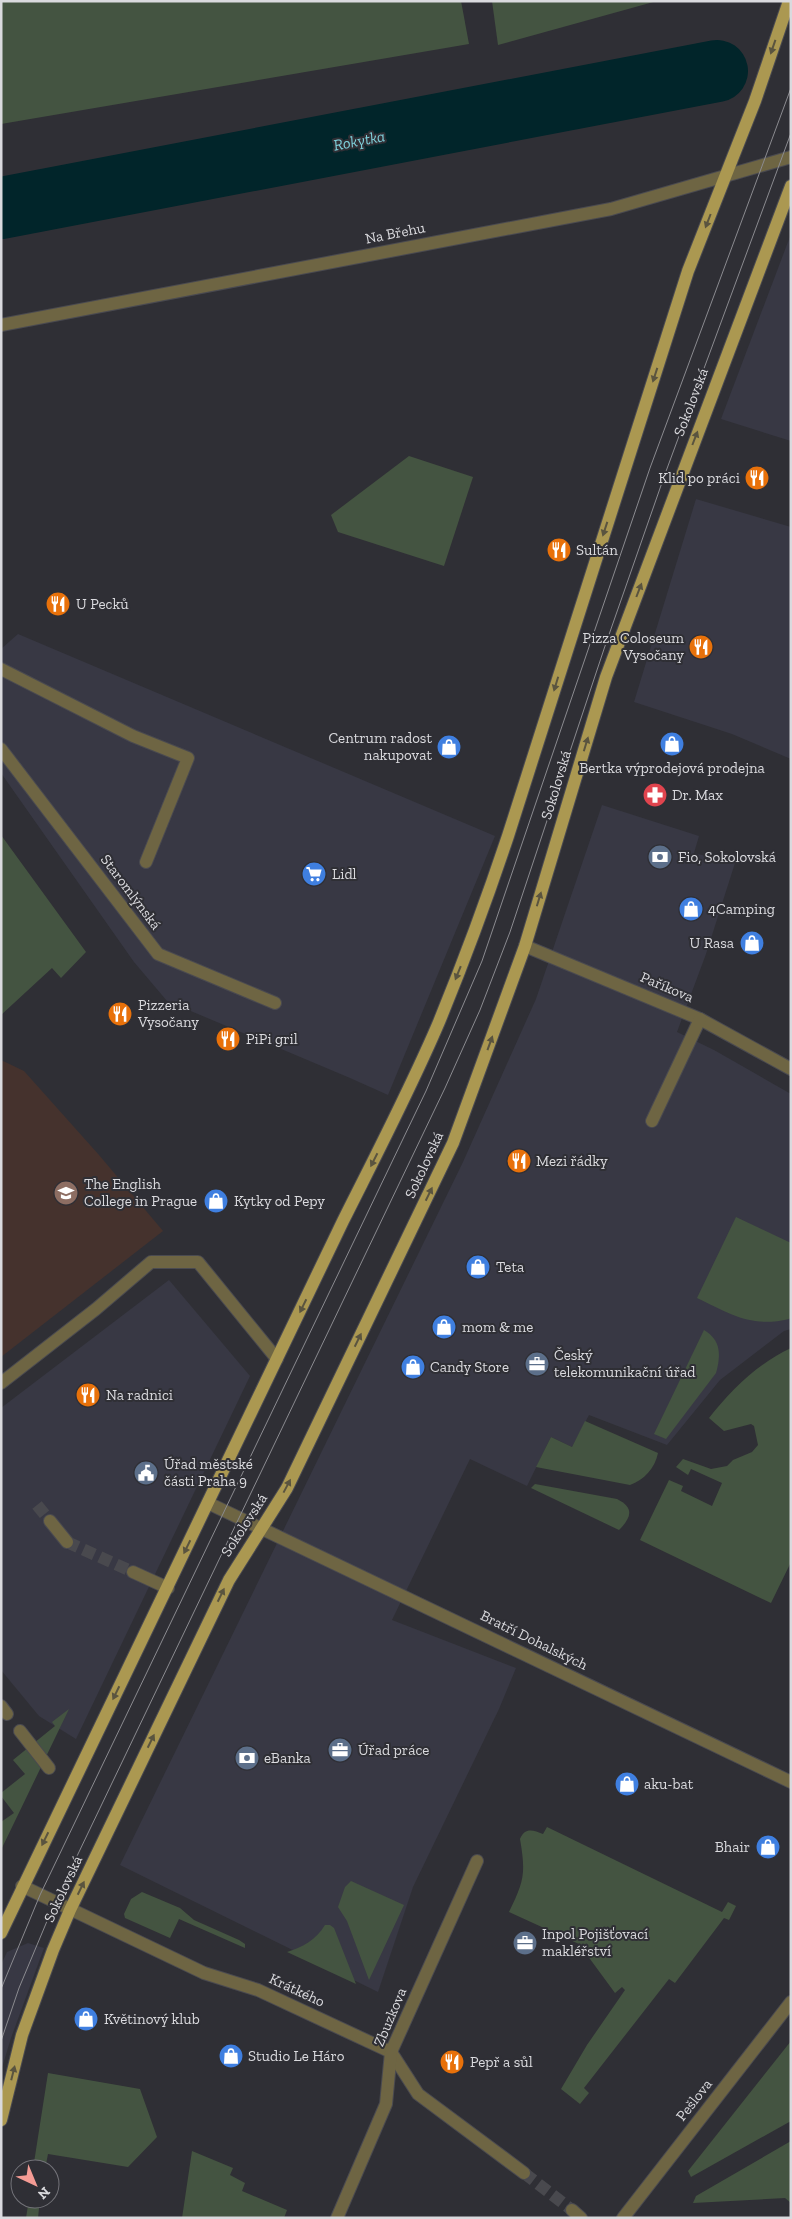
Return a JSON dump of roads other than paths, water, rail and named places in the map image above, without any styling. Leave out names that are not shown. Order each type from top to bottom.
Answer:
[{"type":"main road","name":"Sokolovská","points":[[1,1933],[22,1886],[396,1116],[438,1023],[476,928],[508,836],[688,272],[755,101],[789,1]]},
{"type":"main road","name":"Sokolovská","points":[[1,2120],[22,2035],[70,1910],[228,1580],[287,1488],[439,1173],[463,1116],[525,946],[606,677],[791,186]]},
{"type":"street","name":"Na Břehu","points":[[1,324],[611,208],[791,157]]},
{"type":"street","name":"Staromlýnská","points":[[1,669],[133,736],[188,758],[146,862]]},
{"type":"street","name":"Staromlýnská","points":[[1,749],[158,954],[275,1003]]},
{"type":"street","name":"Paříkova","points":[[525,946],[700,1019],[791,1069]]},
{"type":"street","points":[[652,1121],[700,1019]]},
{"type":"street","points":[[1,1383],[96,1309],[151,1262],[198,1262],[277,1359]]},
{"type":"street","name":"Bratří Dohalských","points":[[208,1503],[791,1782]]},
{"type":"street","points":[[50,1521],[67,1542]]},
{"type":"street","points":[[133,1572],[168,1588]]},
{"type":"street","points":[[20,1731],[49,1768]]},
{"type":"street","name":"Zbuzkova","points":[[337,2218],[386,2104],[391,2052],[477,1861]]},
{"type":"street","name":"Krátkého","points":[[22,1886],[204,1973],[258,1990],[391,2052]]},
{"type":"street","name":"Pešlova","points":[[623,2218],[791,2002]]},
{"type":"street","points":[[391,2052],[418,2094],[524,2173]]},
{"type":"waterway","name":"Rokytka","points":[[1,208],[717,71]]},
{"type":"tunnel","points":[[37,1505],[50,1521]]},
{"type":"tunnel","points":[[67,1542],[133,1572]]},
{"type":"tunnel","points":[[524,2173],[572,2210]]},
{"type":"tram line","points":[[1,1989],[40,1895],[426,1091],[482,961],[650,468],[791,88]]},
{"type":"tram line","points":[[1,2041],[19,1988],[55,1902],[445,1088],[480,1010],[510,932],[604,649],[665,474],[791,133]]},
{"type":"place","name":"Klid po práci","points":[[757,478]]},
{"type":"place","name":"Sultán","points":[[559,550]]},
{"type":"place","name":"U Pecků","points":[[58,604]]},
{"type":"place","name":"Pizza Coloseum Vysočany","points":[[701,647]]},
{"type":"place","name":"Bertka výprodejová prodejna","points":[[672,744]]},
{"type":"place","name":"Centrum radost nakupovat","points":[[449,747]]},
{"type":"place","name":"Dr. Max","points":[[655,795]]},
{"type":"place","name":"Fio, Sokolovská","points":[[660,857]]},
{"type":"place","name":"Lidl","points":[[314,874]]},
{"type":"place","name":"4Camping","points":[[691,909]]},
{"type":"place","name":"U Rasa","points":[[752,943]]},
{"type":"place","name":"Pizzeria Vysočany","points":[[120,1014]]},
{"type":"place","name":"PiPi gril","points":[[228,1039]]},
{"type":"place","name":"Mezi řádky","points":[[519,1161]]},
{"type":"place","name":"The English College in Prague","points":[[66,1193]]},
{"type":"place","name":"Kytky od Pepy","points":[[216,1201]]},
{"type":"place","name":"Teta","points":[[478,1267]]},
{"type":"place","name":"mom & me","points":[[444,1327]]},
{"type":"place","name":"Český telekomunikační úřad","points":[[537,1364]]},
{"type":"place","name":"Candy Store","points":[[413,1367]]},
{"type":"place","name":"Na radnici","points":[[88,1395]]},
{"type":"place","name":"Úřad městské části Praha 9","points":[[146,1473]]},
{"type":"place","name":"Úřad práce","points":[[340,1750]]},
{"type":"place","name":"eBanka","points":[[247,1758]]},
{"type":"place","name":"aku-bat","points":[[627,1784]]},
{"type":"place","name":"Bhair","points":[[768,1847]]},
{"type":"place","name":"Inpol Pojišťovací makléřství","points":[[525,1943]]},
{"type":"place","name":"Květinový klub","points":[[86,2019]]},
{"type":"place","name":"Studio Le Háro","points":[[231,2056]]},
{"type":"place","name":"Pepř a sůl","points":[[452,2062]]}]
